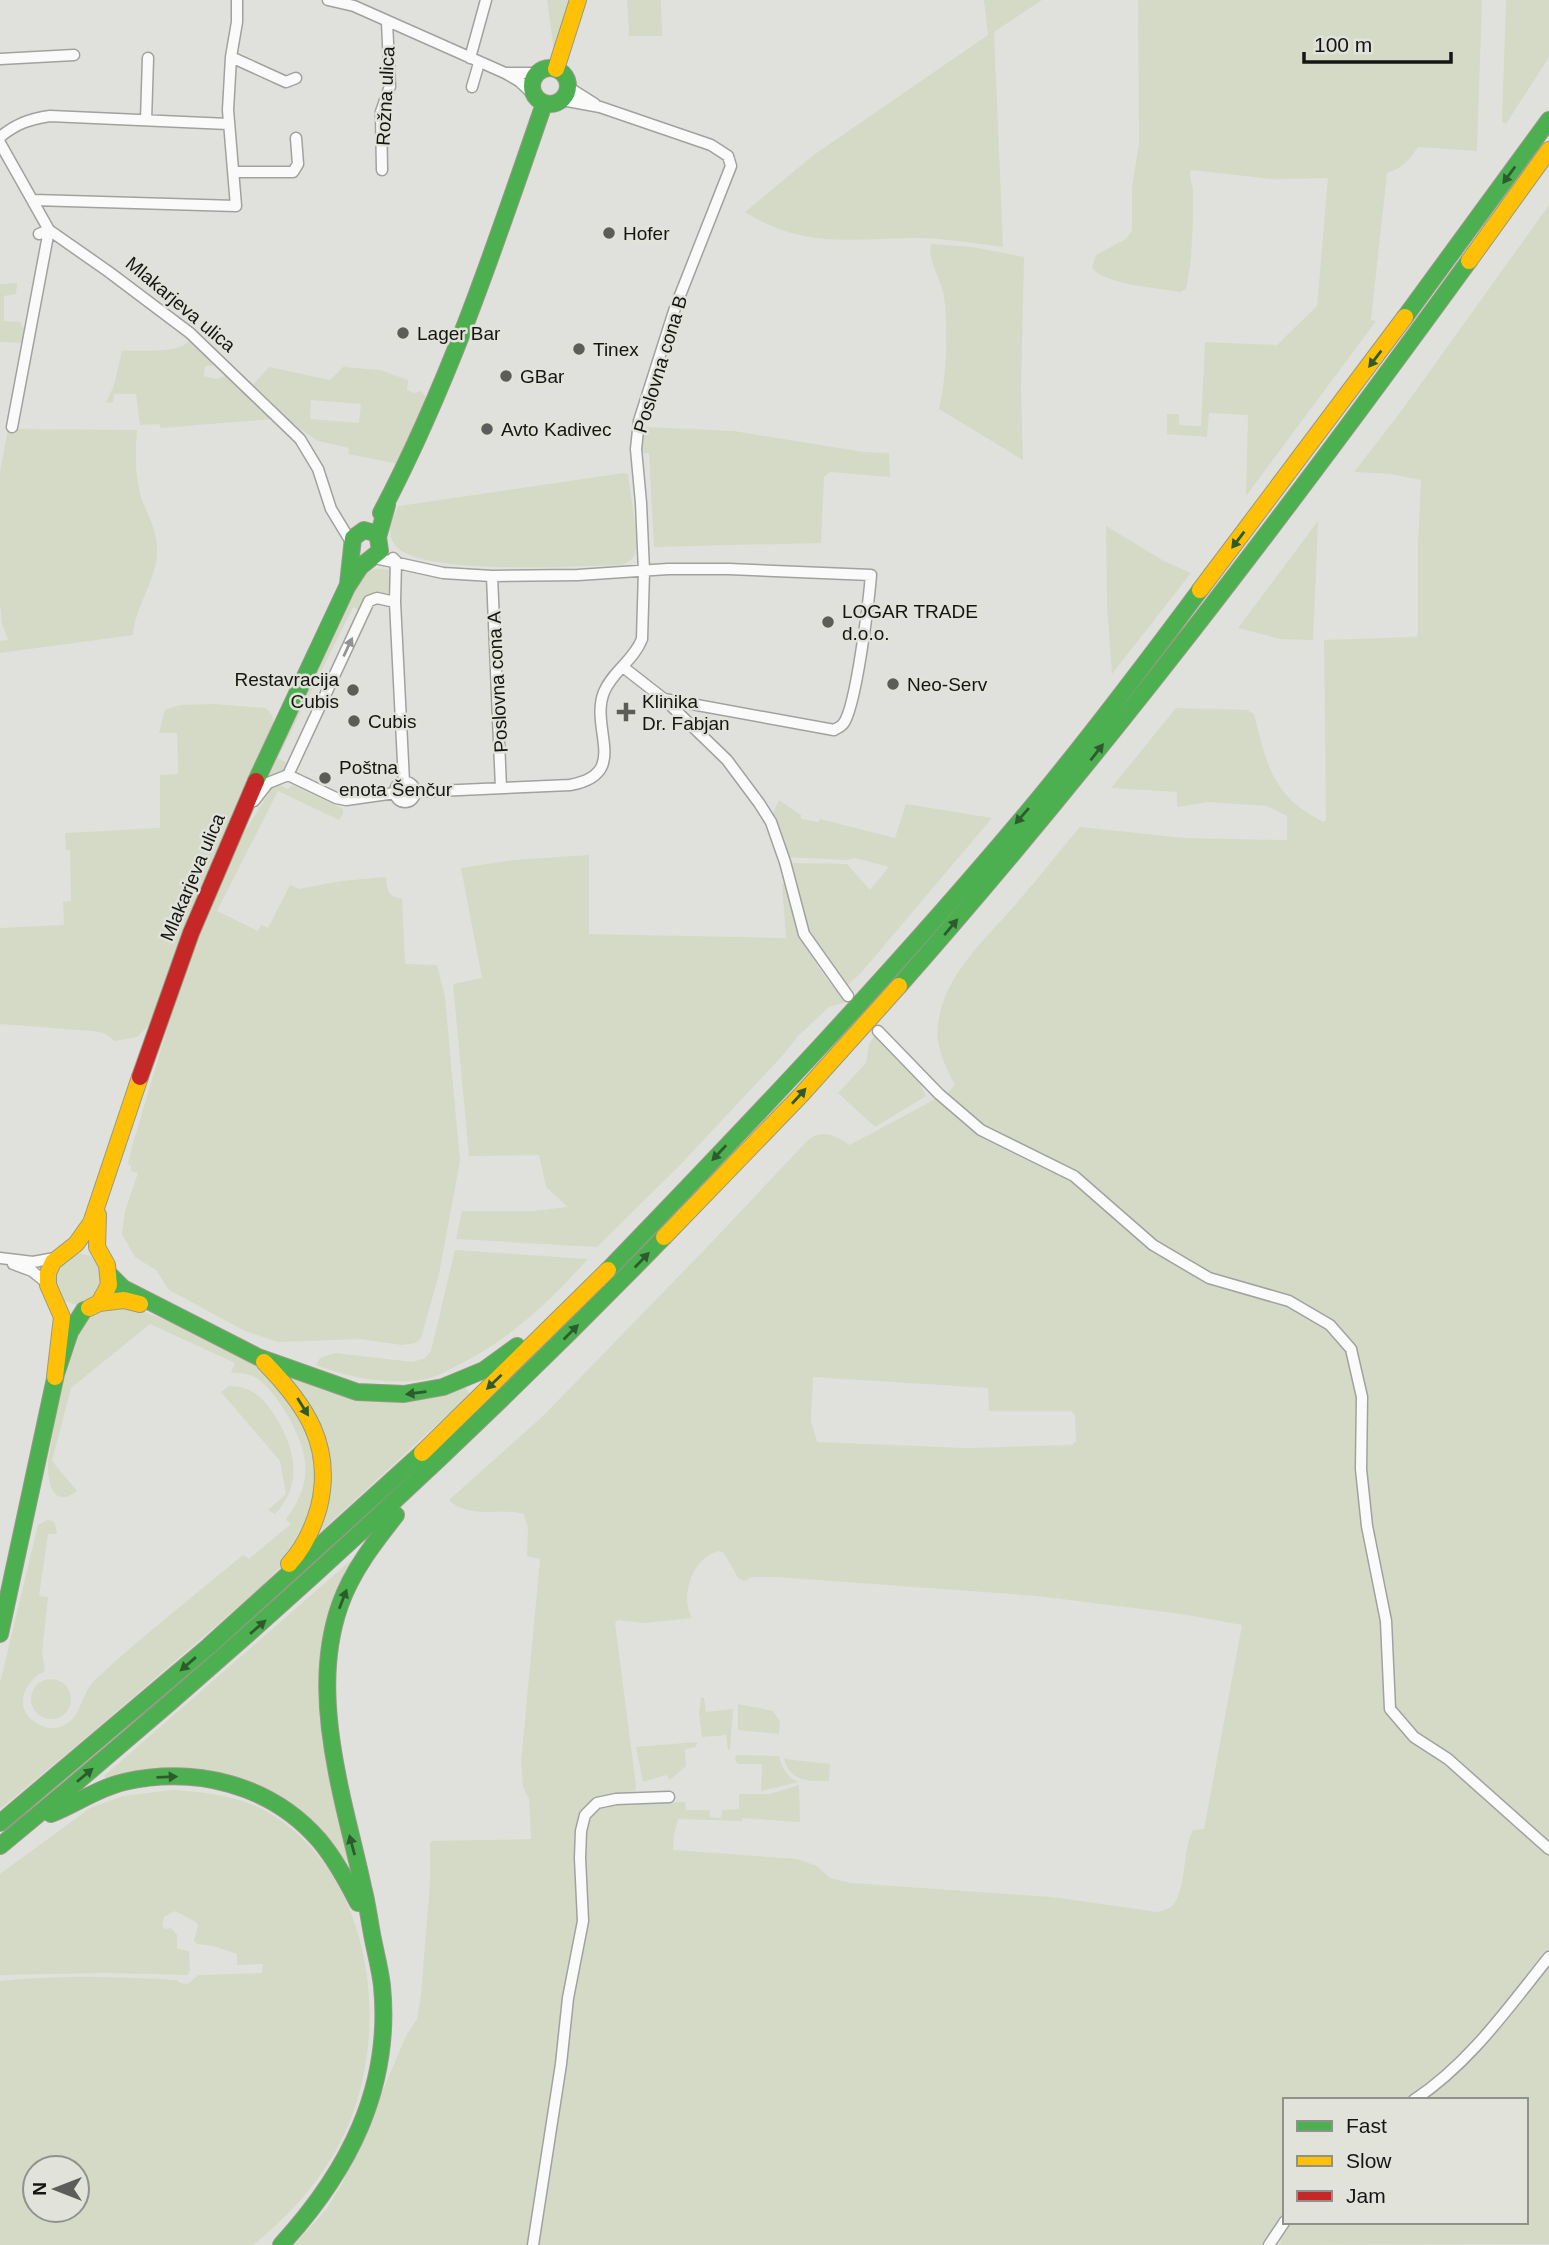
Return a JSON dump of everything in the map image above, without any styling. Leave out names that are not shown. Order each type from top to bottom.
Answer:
[{"type":"main road","points":[[556,69],[578,0]]},
{"type":"main road","points":[[366,545],[434,405],[475,304],[539,99],[533,81],[538,73],[546,68],[556,69],[566,78],[565,94],[554,104],[539,99]]},
{"type":"main road","points":[[0,1823],[133,1713],[363,1508],[544,1335],[640,1238],[833,1032],[1070,760],[1388,342],[1549,120]]},
{"type":"main road","points":[[0,1846],[270,1616],[417,1482],[708,1193],[938,942],[1083,770],[1220,596],[1549,150]]},
{"type":"main road","name":"Mlakarjeva ulica","points":[[102,1194],[184,950],[231,835],[366,545]]},
{"type":"main road","points":[[102,1194],[96,1232],[101,1257],[110,1275],[123,1288],[258,1357],[336,1387],[369,1393],[404,1394],[429,1391],[484,1370],[519,1345],[544,1335]]},
{"type":"main road","points":[[0,1634],[55,1377],[62,1317],[47,1283],[48,1274],[55,1258],[80,1241],[102,1194]]},
{"type":"main road","points":[[71,1248],[82,1248],[101,1257]]},
{"type":"main road","points":[[55,1377],[76,1319],[106,1295],[110,1275]]},
{"type":"main road","points":[[55,1300],[74,1310],[124,1300],[162,1309]]},
{"type":"main road","points":[[258,1357],[300,1400],[309,1416],[320,1449],[323,1488],[307,1537],[293,1560],[270,1580],[258,1602]]},
{"type":"main road","points":[[281,2245],[309,2217],[332,2186],[351,2151],[371,2097],[378,2069],[383,2015],[382,1988],[364,1891],[332,1758],[325,1673],[331,1635],[342,1597],[358,1566],[375,1540],[404,1507],[417,1482]]},
{"type":"main road","points":[[33,1819],[60,1811],[93,1793],[151,1778],[176,1776],[210,1779],[244,1787],[290,1812],[321,1840],[337,1860],[372,1936]]},
{"type":"street","points":[[34,200],[236,206],[228,124],[228,86],[237,22],[237,0]]},
{"type":"street","points":[[328,0],[354,3],[387,22],[505,73],[519,81],[539,99]]},
{"type":"street","points":[[471,86],[483,1]]},
{"type":"street","name":"Rožna ulica","points":[[382,170],[381,112],[390,86],[387,22]]},
{"type":"street","points":[[0,58],[74,55]]},
{"type":"street","points":[[231,57],[286,82],[296,78]]},
{"type":"street","points":[[146,120],[148,58]]},
{"type":"street","points":[[505,73],[538,73]]},
{"type":"street","name":"Poslovna cona B","points":[[565,94],[711,145],[728,156],[731,166],[675,308],[639,421],[636,449],[644,571]]},
{"type":"street","points":[[0,137],[15,126],[40,117],[228,124]]},
{"type":"street","points":[[234,172],[293,172],[298,164],[296,138]]},
{"type":"street","name":"Mlakarjeva ulica","points":[[0,143],[34,200],[44,232],[109,272],[190,334],[300,439],[318,469],[331,509],[366,545]]},
{"type":"street","points":[[12,427],[44,232]]},
{"type":"street","points":[[366,545],[413,567],[443,573],[492,576],[729,569],[871,575],[852,699],[844,724],[834,730],[664,699]]},
{"type":"street","points":[[396,561],[394,602],[404,782]]},
{"type":"street","points":[[415,792],[570,785],[592,779],[603,767],[605,757],[602,697],[606,687],[638,648],[642,639],[644,571]]},
{"type":"street","name":"Poslovna cona A","points":[[492,576],[501,788]]},
{"type":"street","points":[[288,775],[369,601],[377,598],[394,602]]},
{"type":"street","points":[[623,667],[664,699],[727,760],[759,803],[771,822],[785,862],[804,934],[848,996]]},
{"type":"street","points":[[231,835],[263,788],[273,780],[288,775],[336,798],[346,800],[395,793]]},
{"type":"street","points":[[404,782],[411,785],[415,792]]},
{"type":"street","points":[[404,782],[397,786],[395,793],[398,800],[405,802],[412,799],[415,792]]},
{"type":"street","points":[[878,1031],[939,1094],[981,1129],[1074,1176],[1153,1245],[1209,1278],[1289,1301],[1330,1325],[1351,1349],[1362,1397],[1361,1469],[1367,1526],[1386,1621],[1390,1709],[1413,1737],[1448,1759],[1549,1849]]},
{"type":"street","points":[[0,1259],[33,1262],[55,1258]]},
{"type":"street","points":[[0,1259],[32,1271],[47,1283]]},
{"type":"street","points":[[533,2245],[561,2064],[568,1998],[583,1921],[580,1858],[581,1831],[585,1815],[597,1803],[606,1801],[669,1797]]},
{"type":"street","points":[[1416,2098],[1469,2055],[1549,1957]]},
{"type":"street","points":[[1269,2245],[1283,2224]]},
{"type":"green space","points":[[547,0],[571,0],[554,51]]},
{"type":"green space","points":[[627,0],[661,0],[662,36],[629,36]]},
{"type":"green space","points":[[984,0],[1042,0],[994,32],[1003,247],[935,239],[826,239],[787,231],[745,212],[815,154],[988,35]]},
{"type":"green space","points":[[1138,0],[1482,0],[1477,151],[1418,147],[1405,163],[1387,173],[1371,320],[1376,321],[1246,496],[1248,415],[1209,413],[1207,437],[1167,434],[1167,414],[1179,414],[1179,425],[1201,426],[1205,342],[1277,345],[1317,306],[1328,178],[1273,179],[1191,170],[1192,240],[1186,289],[1180,292],[1120,282],[1099,274],[1092,268],[1096,255],[1126,239],[1132,230],[1132,187],[1139,144]]},
{"type":"green space","points":[[1506,0],[1549,0],[1549,57],[1506,124],[1502,122]]},
{"type":"green space","points":[[1549,205],[1549,2244],[1280,2245],[1281,2240],[1276,2235],[1269,2237],[1262,2245],[294,2245],[326,2210],[343,2182],[407,2034],[417,2019],[430,1882],[430,1843],[531,1839],[529,1799],[523,1787],[521,1762],[540,1559],[527,1556],[528,1528],[524,1514],[465,1510],[449,1500],[543,1416],[807,1141],[818,1135],[828,1134],[850,1145],[937,1098],[948,1097],[947,1094],[955,1085],[942,1056],[937,1032],[948,990],[967,960],[1080,827],[1184,838],[1287,840],[1287,816],[1267,806],[1208,802],[1177,807],[1177,792],[1111,788],[1176,708],[1247,710],[1254,714],[1268,764],[1282,790],[1307,812],[1324,822],[1326,820],[1324,640],[1418,635],[1421,480],[1390,474],[1354,472],[1402,410]],"holes":[[[813,1377],[988,1388],[989,1411],[1071,1411],[1075,1415],[1076,1441],[1072,1445],[968,1448],[817,1442],[811,1421]],[[720,1551],[724,1553],[738,1578],[744,1581],[753,1577],[777,1577],[1037,1596],[1182,1614],[1242,1625],[1204,1829],[1193,1830],[1180,1889],[1173,1905],[1158,1912],[1052,1897],[851,1883],[830,1878],[817,1866],[797,1859],[673,1850],[678,1819],[742,1821],[742,1818],[800,1822],[799,1785],[770,1794],[739,1794],[739,1809],[722,1810],[721,1818],[710,1817],[710,1810],[686,1810],[685,1802],[661,1803],[627,1794],[636,1790],[636,1786],[615,1623],[618,1620],[644,1623],[692,1618],[687,1599],[691,1578],[702,1560]]]},
{"type":"green space","points":[[931,244],[972,247],[1024,257],[1021,389],[1023,460],[939,409],[945,367],[946,323],[944,296],[931,257]]},
{"type":"green space","points":[[17,283],[16,294],[4,296],[4,321],[21,322],[22,327],[27,327],[24,343],[0,342],[0,284]]},
{"type":"green space","points":[[191,339],[218,365],[205,366],[204,376],[216,379],[225,376],[225,373],[273,419],[161,428],[159,424],[140,425],[136,394],[114,394],[113,402],[106,403],[114,385],[122,351],[170,349],[186,344]]},
{"type":"green space","points":[[269,367],[330,380],[343,367],[380,370],[408,380],[407,390],[414,393],[421,391],[427,398],[399,464],[348,454],[349,448],[318,441],[281,416],[252,386]],"holes":[[[311,400],[361,404],[359,423],[310,419]]]},
{"type":"green space","points":[[645,427],[734,431],[863,452],[889,453],[890,477],[830,472],[824,477],[821,543],[654,547],[649,453],[642,453],[641,437]]},
{"type":"green space","points":[[8,429],[137,430],[138,483],[153,528],[157,558],[133,635],[0,653],[0,641],[8,640],[2,624],[0,603],[0,472]]},
{"type":"green space","points":[[628,474],[636,547],[633,558],[622,565],[505,567],[441,563],[416,557],[399,549],[390,533],[399,506]]},
{"type":"green space","points":[[1318,521],[1313,640],[1281,639],[1238,628]]},
{"type":"green space","points":[[1106,526],[1164,561],[1191,573],[1112,674],[1107,606]]},
{"type":"green space","points":[[375,569],[392,570],[388,593],[370,595],[360,610],[353,607],[278,758],[287,763],[283,771],[267,777],[356,585],[368,572]]},
{"type":"green space","points":[[213,704],[266,708],[272,715],[274,725],[148,1026],[137,1037],[115,1041],[104,1033],[93,1031],[0,1024],[0,928],[64,925],[63,902],[71,901],[70,850],[66,850],[65,833],[160,828],[160,775],[178,774],[177,733],[159,733],[165,710],[179,705]]},
{"type":"green space","points":[[278,784],[288,789],[292,785],[343,809],[343,814],[339,820],[278,791],[217,911],[258,931],[261,925],[268,928],[290,885],[299,889],[341,881],[386,877],[389,892],[394,897],[402,898],[405,964],[437,965],[445,997],[460,1161],[439,1274],[421,1338],[416,1343],[402,1345],[360,1339],[278,1342],[245,1331],[169,1290],[156,1270],[135,1257],[122,1234],[125,1211],[138,1173],[131,1171],[128,1164],[131,1150],[189,955],[237,844],[272,788]]},
{"type":"green space","points":[[779,800],[801,815],[801,819],[819,822],[820,819],[895,838],[906,804],[992,818],[860,974],[846,986],[812,940],[790,863],[847,864],[870,890],[889,867],[855,858],[846,860],[789,857],[773,813]]},
{"type":"green space","points":[[589,855],[589,934],[786,938],[782,884],[786,883],[814,960],[846,1002],[829,1007],[798,1036],[681,1164],[597,1247],[456,1239],[462,1211],[532,1211],[568,1207],[546,1187],[539,1155],[469,1156],[453,984],[482,978],[461,868],[513,860]]},
{"type":"green space","points":[[875,1035],[919,1082],[926,1096],[875,1127],[838,1093],[866,1063],[869,1044]]},
{"type":"green space","points":[[455,1250],[588,1259],[543,1305],[511,1332],[494,1345],[438,1375],[412,1381],[385,1381],[343,1374],[316,1365],[320,1358],[335,1353],[413,1362],[425,1358],[431,1351]]},
{"type":"green space","points":[[78,1253],[90,1256],[100,1264],[101,1293],[80,1306],[62,1300],[52,1277],[66,1256]]},
{"type":"green space","points":[[108,1306],[140,1310],[209,1338],[261,1369],[299,1406],[321,1478],[292,1555],[260,1588],[0,1809],[0,1683],[38,1525],[47,1520],[52,1521],[57,1534],[48,1534],[39,1596],[48,1597],[42,1652],[45,1671],[26,1688],[23,1704],[30,1718],[38,1724],[57,1728],[73,1719],[91,1684],[132,1647],[243,1555],[249,1559],[291,1524],[286,1519],[295,1506],[303,1485],[305,1463],[300,1442],[281,1405],[266,1386],[252,1376],[231,1373],[235,1363],[150,1324],[71,1388],[52,1461],[77,1491],[69,1496],[57,1495],[50,1484],[48,1461],[66,1361],[81,1323]]},
{"type":"green space","points":[[286,1373],[311,1382],[465,1387],[470,1394],[319,1533],[331,1491]]},
{"type":"green space","points":[[229,1386],[244,1388],[257,1395],[276,1418],[288,1442],[292,1455],[293,1479],[284,1503],[275,1514],[268,1510],[286,1494],[280,1461],[221,1392]]},
{"type":"green space","points":[[357,1555],[328,1634],[354,1868],[264,1788],[109,1782],[104,1776]]},
{"type":"green space","points":[[51,1679],[65,1685],[71,1699],[65,1713],[51,1719],[37,1713],[31,1699],[37,1685]]},
{"type":"green space","points":[[701,1698],[704,1698],[706,1712],[733,1709],[730,1750],[726,1735],[702,1737],[699,1712]]},
{"type":"green space","points":[[738,1704],[773,1711],[780,1722],[779,1734],[738,1730]]},
{"type":"green space","points":[[697,1742],[696,1747],[685,1749],[686,1766],[670,1780],[666,1775],[643,1782],[636,1747]]},
{"type":"green space","points":[[736,1755],[779,1756],[786,1772],[798,1782],[761,1791],[762,1764],[738,1764]]},
{"type":"green space","points":[[784,1759],[830,1764],[829,1781],[801,1779],[791,1772]]},
{"type":"green space","points":[[172,1790],[219,1795],[253,1805],[300,1836],[328,1870],[349,1908],[363,1951],[369,1995],[368,2041],[361,2085],[340,2144],[320,2176],[296,2206],[253,2245],[0,2245],[0,1981],[111,1977],[177,1980],[188,1984],[198,1975],[262,1973],[263,1964],[237,1965],[237,1954],[197,1944],[194,1941],[198,1925],[196,1922],[175,1911],[164,1917],[162,1926],[165,1929],[171,1928],[177,1935],[177,1949],[189,1951],[190,1971],[187,1975],[0,1975],[0,1874],[90,1808],[123,1796]]},
{"type":"traffic: fast","points":[[550,68],[563,73],[568,86],[563,99],[550,104],[537,99],[532,86],[537,73],[550,68]]},
{"type":"traffic: fast","points":[[381,513],[406,464],[450,363],[490,260],[544,104]]},
{"type":"traffic: fast","points":[[1405,317],[1549,120]]},
{"type":"traffic: fast","points":[[899,986],[1049,810],[1193,630],[1469,261]]},
{"type":"traffic: fast","points":[[256,781],[347,587],[360,567],[380,551],[378,537],[387,505]]},
{"type":"traffic: fast","points":[[348,584],[353,538],[364,530],[378,537]]},
{"type":"traffic: fast","points":[[608,1270],[824,1043],[929,927],[1075,754],[1200,590]]},
{"type":"traffic: fast","points":[[0,1846],[172,1701],[340,1551],[504,1396],[664,1237]]},
{"type":"traffic: fast","points":[[110,1275],[123,1288],[258,1357],[357,1392],[404,1394],[443,1387],[484,1370],[517,1346]]},
{"type":"traffic: fast","points":[[0,1634],[56,1374],[70,1332],[84,1310]]},
{"type":"traffic: fast","points":[[0,1823],[209,1646],[422,1453]]},
{"type":"traffic: fast","points":[[281,2245],[305,2217],[345,2158],[372,2094],[380,2059],[382,1986],[366,1898],[333,1752],[327,1688],[330,1646],[340,1605],[364,1558],[396,1515]]},
{"type":"traffic: fast","points":[[51,1814],[105,1788],[124,1782],[178,1776],[230,1784],[278,1805],[299,1821],[330,1855],[358,1903]]},
{"type":"traffic: slow","points":[[556,69],[578,0]]},
{"type":"traffic: slow","points":[[1469,261],[1549,150]]},
{"type":"traffic: slow","points":[[1200,590],[1405,317]]},
{"type":"traffic: slow","points":[[664,1237],[802,1094],[899,986]]},
{"type":"traffic: slow","points":[[55,1377],[62,1317],[48,1285],[48,1273],[53,1262],[76,1244],[91,1223],[140,1077]]},
{"type":"traffic: slow","points":[[89,1308],[99,1303],[109,1285],[107,1265],[97,1247],[98,1215]]},
{"type":"traffic: slow","points":[[422,1453],[608,1270]]},
{"type":"traffic: slow","points":[[99,1303],[124,1300],[140,1304]]},
{"type":"traffic: slow","points":[[264,1362],[303,1410],[319,1445],[322,1464],[323,1485],[317,1515],[304,1544],[289,1564]]},
{"type":"traffic: jam","points":[[140,1077],[191,933],[256,781]]},
{"type":"place","name":"Hofer","points":[[609,233]]},
{"type":"place","name":"Lager Bar","points":[[403,333]]},
{"type":"place","name":"Tinex","points":[[579,349]]},
{"type":"place","name":"GBar","points":[[506,376]]},
{"type":"place","name":"Avto Kadivec","points":[[487,429]]},
{"type":"place","name":"LOGAR TRADE d.o.o.","points":[[828,622]]},
{"type":"place","name":"Neo-Serv","points":[[893,684]]},
{"type":"place","name":"Restavracija Cubis","points":[[353,690]]},
{"type":"place","name":"Klinika Dr. Fabjan","points":[[626,712]]},
{"type":"place","name":"Cubis","points":[[354,721]]},
{"type":"place","name":"Poštna enota Šenčur","points":[[325,778]]}]
